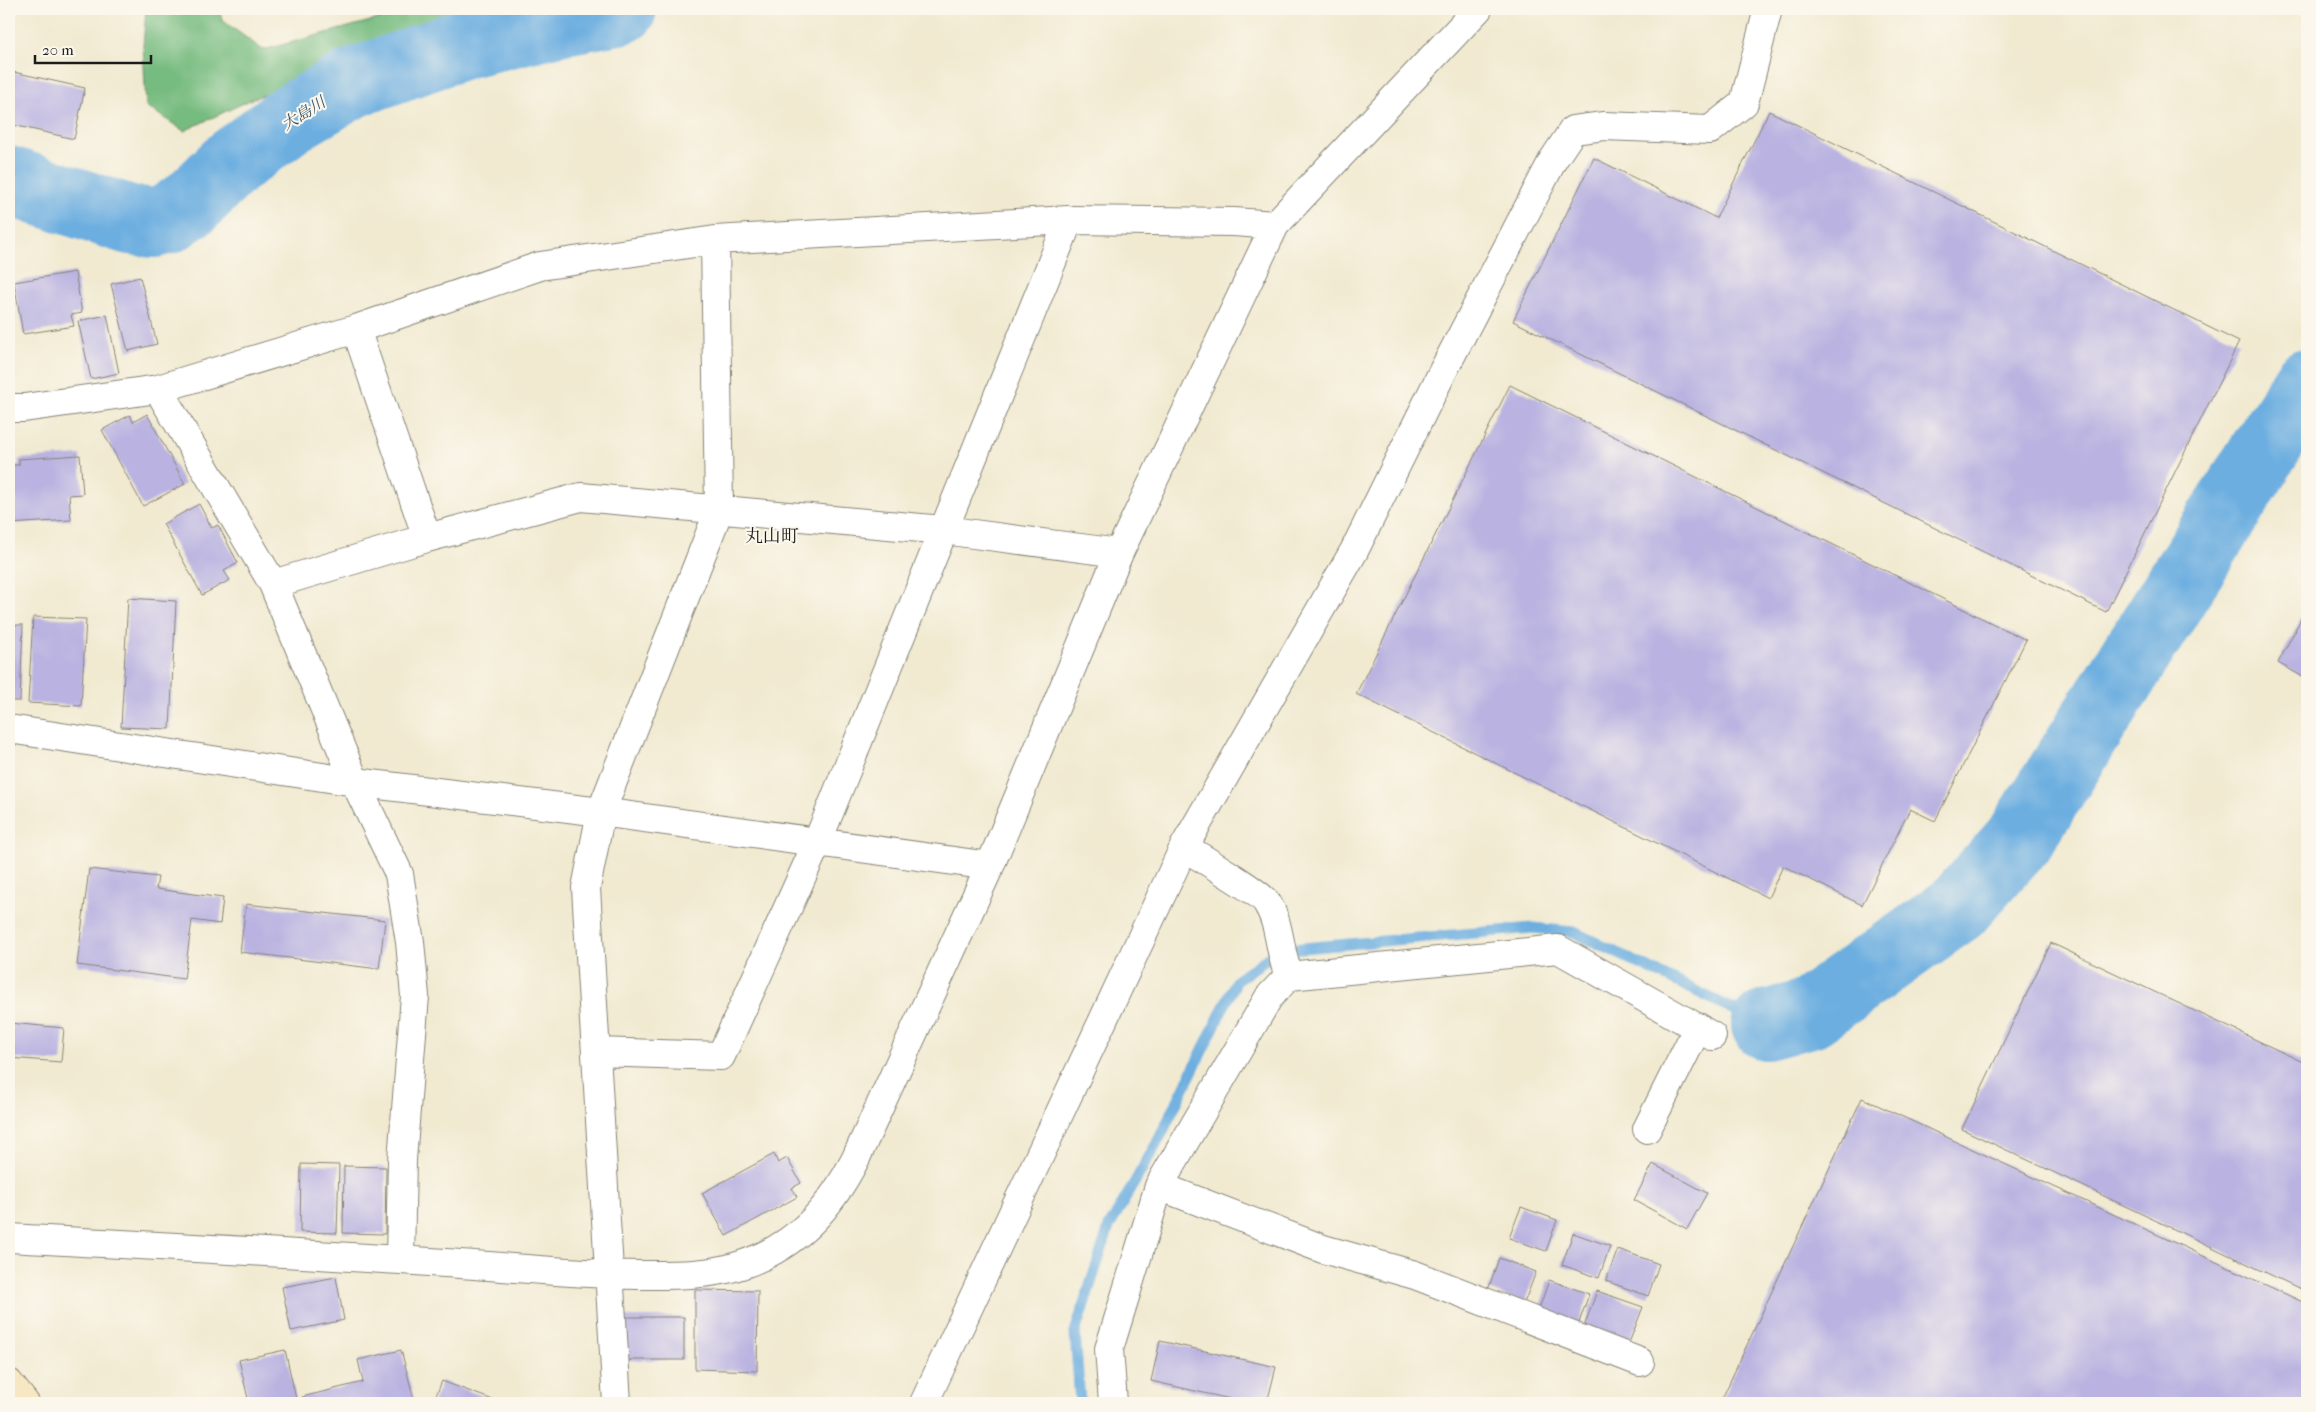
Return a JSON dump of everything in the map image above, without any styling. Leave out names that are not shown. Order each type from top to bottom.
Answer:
[{"type":"street","points":[[9,1238],[610,1274],[676,1275],[708,1273],[740,1266],[770,1253],[798,1235],[822,1213],[841,1187],[856,1158],[990,866],[1119,553],[1275,225],[1478,9]]},
{"type":"street","points":[[924,1403],[1184,846],[1354,551],[1442,372],[1553,160],[1573,130],[1604,126],[1710,130],[1744,103],[1768,9]]},
{"type":"street","points":[[9,408],[24,408],[158,389],[356,329],[540,266],[715,240],[1069,220],[1234,222],[1275,225]]},
{"type":"street","points":[[596,1052],[721,1056],[817,843],[1069,220]]},
{"type":"street","points":[[617,1403],[586,888],[601,812],[720,510],[715,240]]},
{"type":"street","points":[[356,329],[427,538]]},
{"type":"street","points":[[158,389],[274,584],[355,782],[399,874],[411,951],[415,996],[402,1160],[400,1260]]},
{"type":"street","points":[[274,584],[427,538],[581,496],[943,530],[1119,553]]},
{"type":"street","points":[[9,729],[355,782],[601,812],[990,866]]},
{"type":"street","points":[[1113,1403],[1109,1349],[1159,1186],[1269,997],[1287,972],[1281,940],[1267,901],[1184,846]]},
{"type":"street","points":[[1287,972],[1558,949],[1705,1032],[1647,1129]]},
{"type":"street","points":[[1159,1186],[1323,1249],[1415,1275],[1640,1362]]},
{"type":"street","points":[[9,1383],[25,1403]]},
{"type":"green space","points":[[146,9],[219,9],[222,20],[263,50],[415,9],[510,9],[252,99],[184,131],[146,106],[143,46]]},
{"type":"building","points":[[9,71],[85,88],[74,139],[9,124]]},
{"type":"building","points":[[1769,111],[2239,342],[2106,612],[1513,321],[1594,158],[1716,218]]},
{"type":"building","points":[[75,272],[82,313],[71,315],[74,326],[23,334],[14,282]]},
{"type":"building","points":[[140,277],[157,344],[128,351],[111,284]]},
{"type":"building","points":[[107,315],[119,373],[91,379],[78,321]]},
{"type":"building","points":[[1510,385],[2026,640],[1935,821],[1910,809],[1862,905],[1783,866],[1768,898],[1356,694]]},
{"type":"building","points":[[147,414],[185,484],[143,506],[102,430],[130,415],[133,422]]},
{"type":"building","points":[[80,455],[83,494],[69,495],[71,520],[9,524],[9,465],[19,465],[19,459]]},
{"type":"building","points":[[199,504],[212,528],[218,525],[238,563],[224,571],[230,580],[202,595],[163,524]]},
{"type":"building","points":[[128,598],[176,601],[170,729],[121,727]]},
{"type":"building","points":[[2307,607],[2307,679],[2278,663]]},
{"type":"building","points":[[33,617],[86,619],[81,706],[28,703]]},
{"type":"building","points":[[9,625],[23,625],[20,701],[9,701]]},
{"type":"building","points":[[89,869],[158,877],[156,889],[223,898],[220,924],[192,920],[184,979],[77,965]]},
{"type":"building","points":[[246,904],[385,920],[379,969],[240,952]]},
{"type":"building","points":[[2051,943],[2307,1064],[2307,1292],[1962,1129]]},
{"type":"building","points":[[9,1023],[64,1028],[61,1062],[9,1058]]},
{"type":"building","points":[[1862,1098],[2307,1304],[2307,1403],[1720,1403]]},
{"type":"building","points":[[774,1154],[778,1163],[787,1158],[801,1183],[792,1188],[797,1197],[726,1236],[702,1193]]},
{"type":"building","points":[[301,1164],[339,1165],[337,1233],[300,1232]]},
{"type":"building","points":[[1653,1164],[1707,1193],[1687,1229],[1634,1200]]},
{"type":"building","points":[[344,1166],[386,1167],[385,1234],[343,1233]]},
{"type":"building","points":[[1521,1207],[1557,1220],[1546,1251],[1509,1238]]},
{"type":"building","points":[[1573,1233],[1610,1246],[1599,1278],[1562,1265]]},
{"type":"building","points":[[1618,1249],[1659,1264],[1648,1296],[1606,1281]]},
{"type":"building","points":[[1499,1258],[1536,1272],[1524,1303],[1488,1290]]},
{"type":"building","points":[[336,1277],[344,1320],[291,1331],[282,1287]]},
{"type":"building","points":[[1549,1280],[1589,1294],[1579,1323],[1539,1309]]},
{"type":"building","points":[[695,1290],[758,1291],[757,1371],[695,1369]]},
{"type":"building","points":[[1597,1291],[1643,1307],[1629,1343],[1584,1327]]},
{"type":"building","points":[[625,1317],[684,1317],[684,1360],[625,1360]]},
{"type":"building","points":[[1160,1341],[1276,1367],[1267,1403],[1248,1403],[1151,1381]]},
{"type":"building","points":[[285,1350],[297,1403],[249,1403],[239,1360]]},
{"type":"building","points":[[401,1350],[415,1403],[304,1403],[302,1397],[363,1382],[358,1360]]},
{"type":"building","points":[[442,1381],[501,1403],[433,1403]]},
{"type":"waterway","name":"大島川","points":[[9,181],[130,220],[154,223],[168,219],[191,203],[233,162],[289,120],[351,84],[463,44],[563,20],[622,9]]},
{"type":"waterway","points":[[1766,1025],[1810,1013],[1957,909],[2021,837],[2307,383]]},
{"type":"waterway","points":[[1080,1403],[1075,1332],[1109,1227],[1157,1143],[1237,980],[1279,950],[1533,928],[1574,932],[1766,1025]]},
{"type":"district","name":"丸山町","points":[[772,536]]}]
